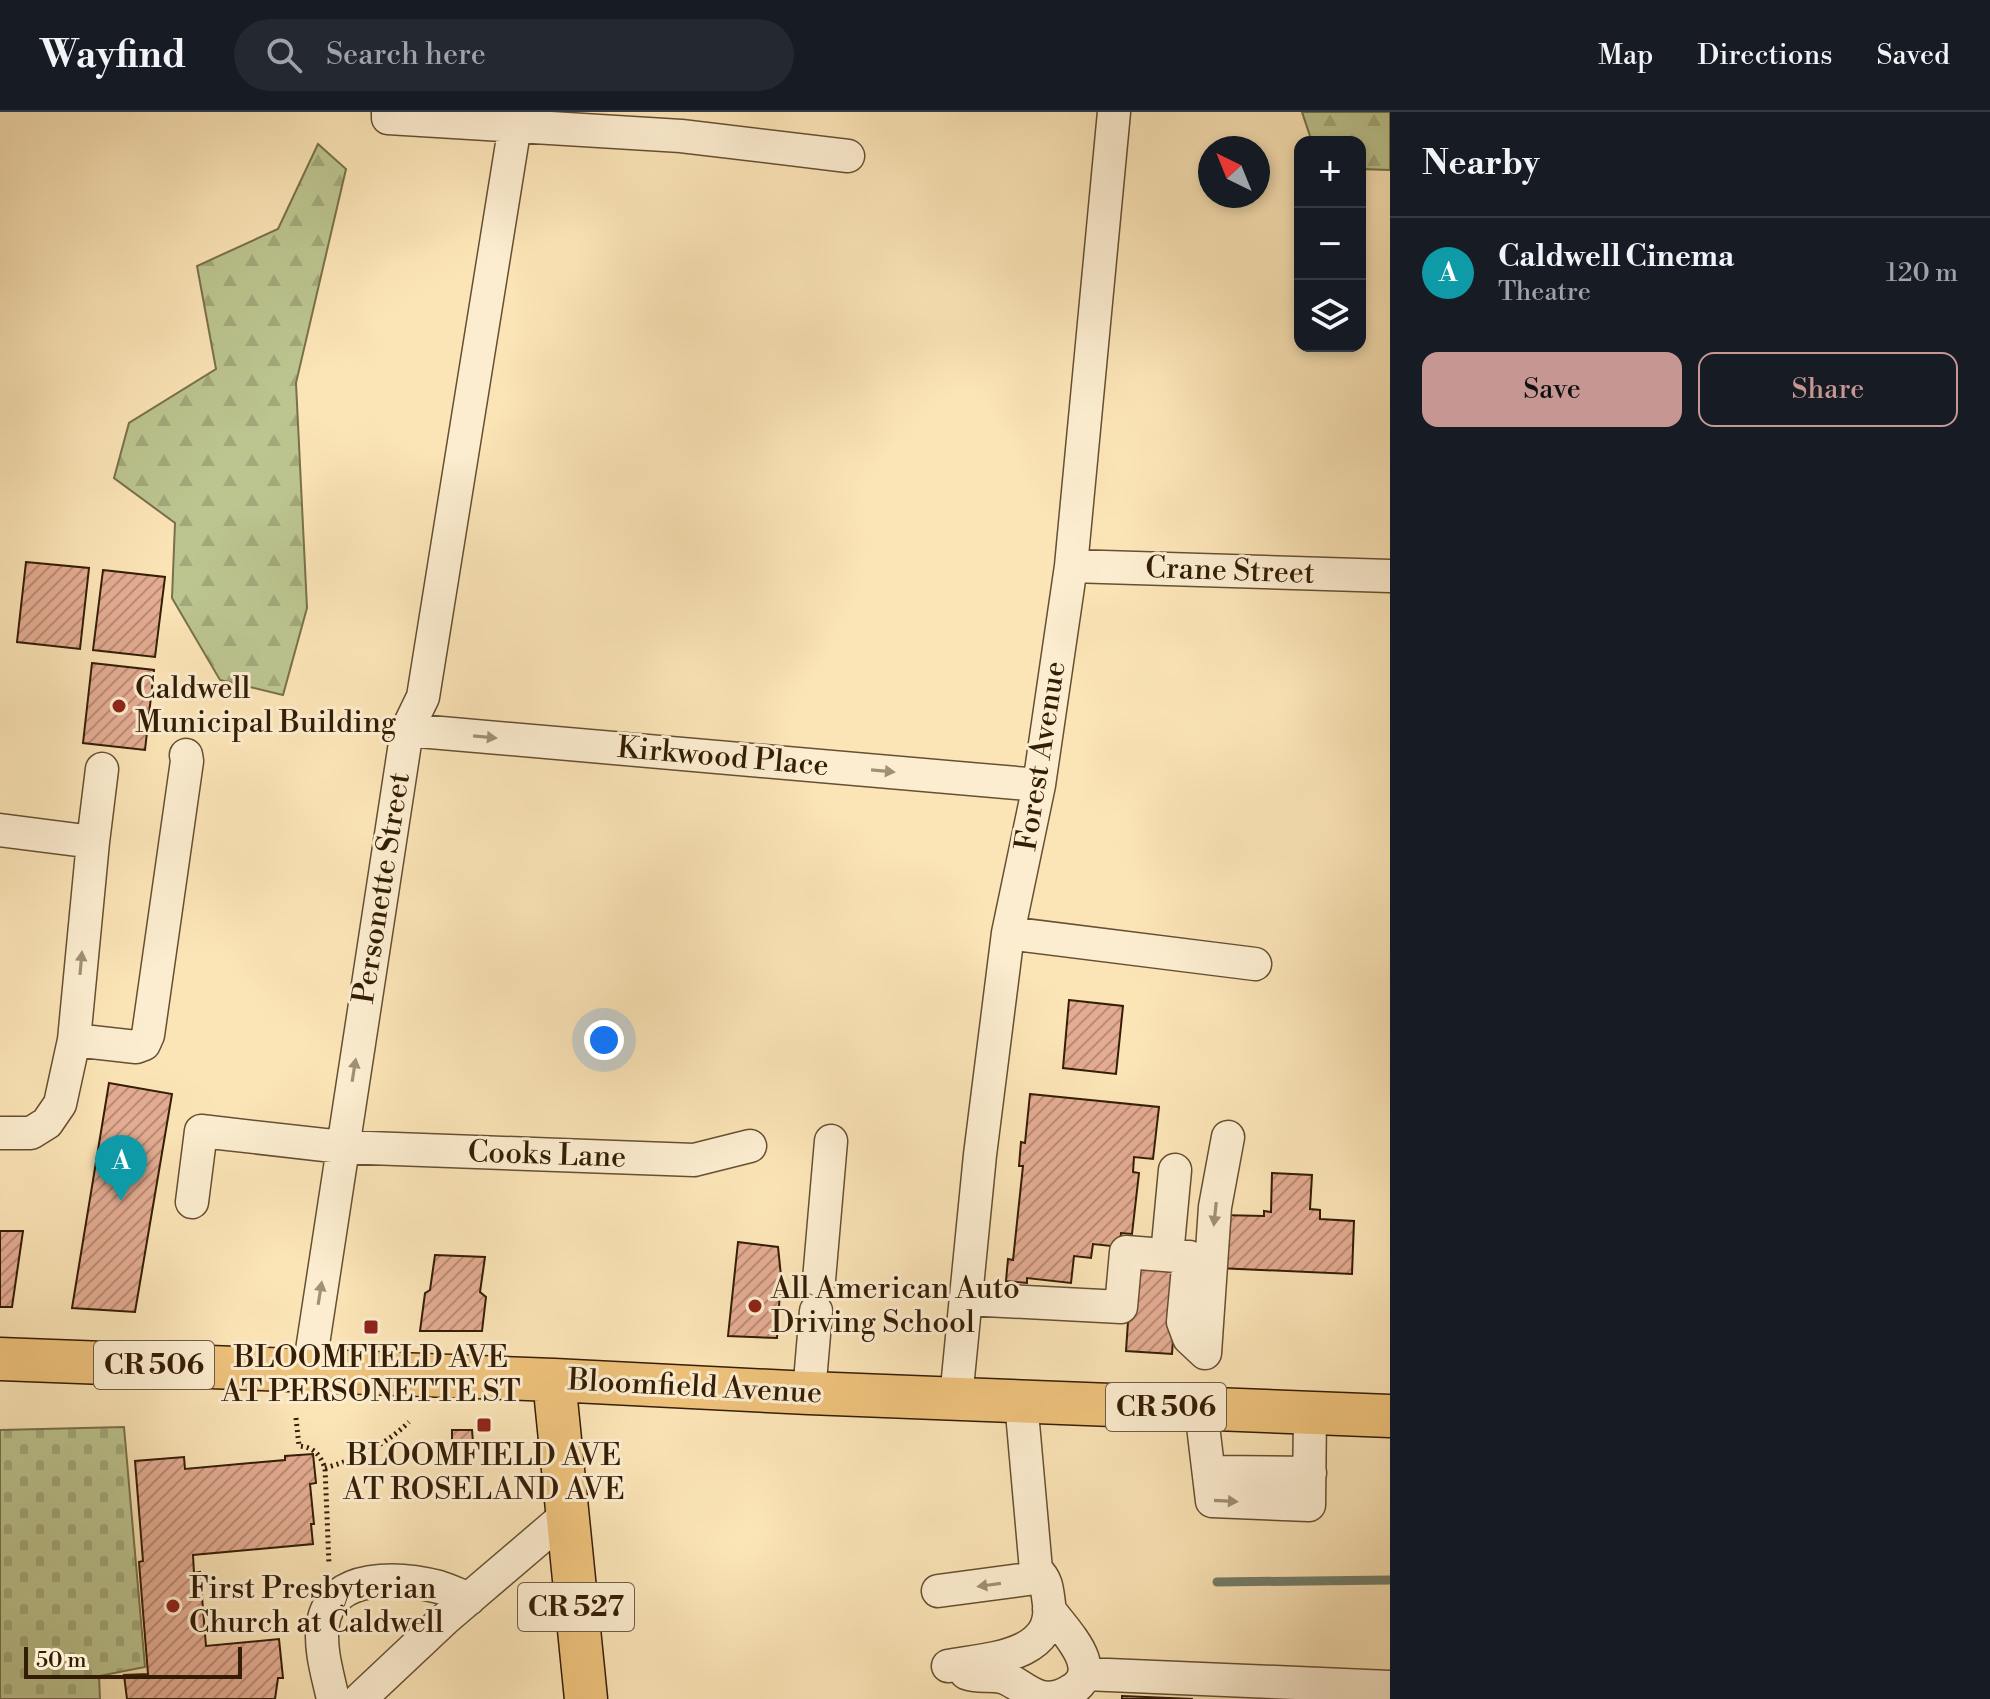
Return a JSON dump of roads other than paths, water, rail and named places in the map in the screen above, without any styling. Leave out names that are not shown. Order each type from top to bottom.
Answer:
[{"type":"main road","name":"Bloomfield Avenue","points":[[0,1359],[1390,1416]]},
{"type":"main road","name":"CR 527","points":[[554,1380],[586,1699]]},
{"type":"street","points":[[388,112],[388,118],[515,125],[682,124],[848,156]]},
{"type":"street","name":"Forest Avenue","points":[[956,1398],[980,1155],[1008,933],[1039,785],[1071,566],[1114,112]]},
{"type":"street","name":"Personette Street","points":[[309,1370],[407,730],[423,697],[515,125]]},
{"type":"street","name":"Crane Street","points":[[1071,566],[1390,576]]},
{"type":"street","name":"Kirkwood Place","points":[[407,730],[1039,785]]},
{"type":"street","points":[[74,1040],[136,1047],[144,1044],[148,1035],[186,755]]},
{"type":"street","points":[[0,1133],[31,1133],[47,1123],[60,1104],[74,1040],[102,769]]},
{"type":"street","points":[[0,830],[93,842]]},
{"type":"street","points":[[1008,933],[1255,964]]},
{"type":"street","name":"Cooks Lane","points":[[192,1202],[201,1131],[342,1147],[694,1160],[750,1146]]},
{"type":"street","points":[[966,1299],[1121,1307],[1126,1252],[1189,1257],[1183,1322],[1189,1338],[1205,1353],[1215,1207],[1228,1137]]},
{"type":"street","points":[[809,1393],[831,1141]]},
{"type":"street","points":[[1167,1255],[1175,1170]]},
{"type":"street","points":[[1021,1401],[1036,1570],[1044,1578],[1049,1609],[1041,1635],[1019,1652],[948,1666],[973,1676],[998,1676],[1011,1680],[1045,1698],[1069,1692],[1080,1684],[1085,1674],[1085,1664],[1082,1655],[1049,1609]]},
{"type":"street","points":[[1201,1409],[1212,1501],[1309,1505],[1310,1412]]},
{"type":"street","points":[[378,1693],[469,1599],[568,1514]]},
{"type":"street","points":[[938,1591],[1028,1579],[1036,1570]]},
{"type":"street","points":[[333,1699],[324,1652],[323,1624],[330,1604],[343,1590],[383,1580],[439,1587],[469,1599]]},
{"type":"street","points":[[1085,1674],[1375,1691]]},
{"type":"waterway","points":[[1217,1582],[1390,1580]]},
{"type":"place","name":"Caldwell Municipal Building","points":[[119,706]]},
{"type":"place","name":"Caldwell Cinema","points":[[121,1201]]},
{"type":"place","name":"All American Auto Driving School","points":[[755,1306]]},
{"type":"place","name":"BLOOMFIELD AVE AT PERSONETTE ST","points":[[371,1327]]},
{"type":"place","name":"BLOOMFIELD AVE AT ROSELAND AVE","points":[[484,1425]]},
{"type":"place","name":"First Presbyterian Church at Caldwell","points":[[173,1606]]}]
